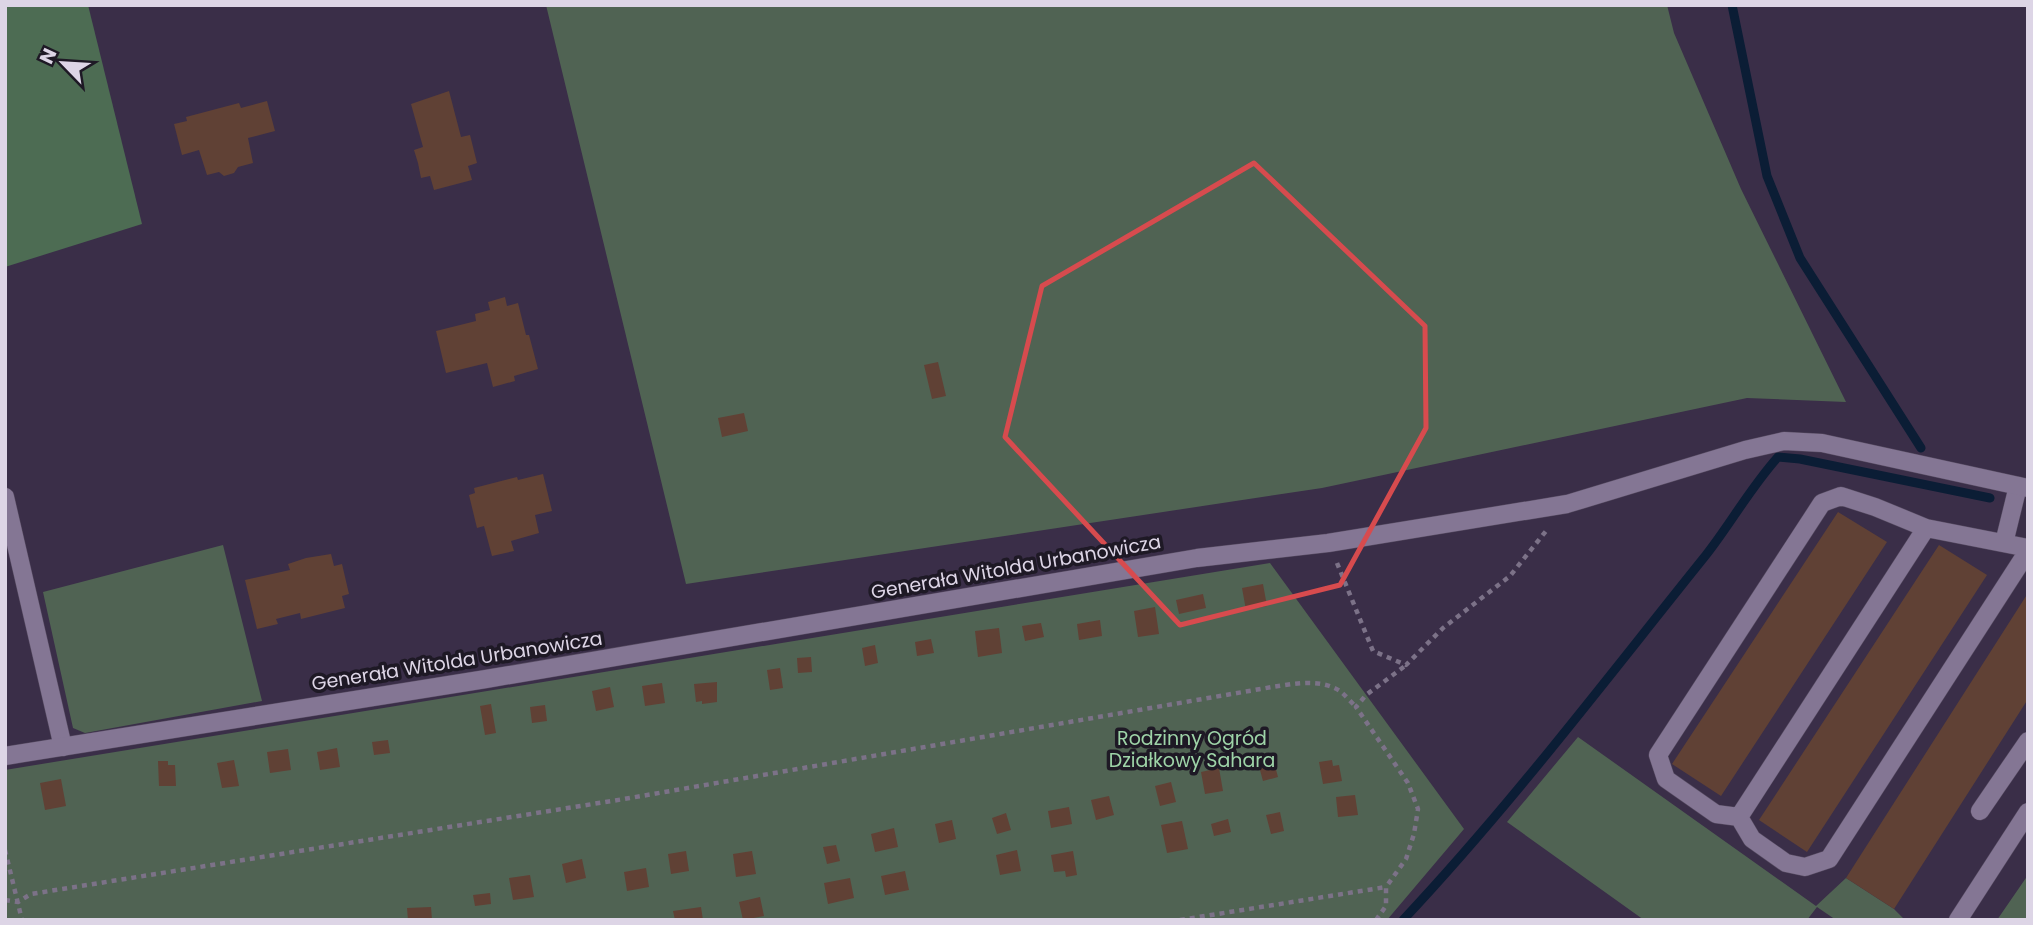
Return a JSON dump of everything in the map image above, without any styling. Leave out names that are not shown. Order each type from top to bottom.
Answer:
[{"type":"street","name":"Generała Witolda Urbanowicza","points":[[5,756],[472,681],[1196,558],[1328,543],[1567,504],[1745,450],[1784,441],[1822,443],[2023,487]]},
{"type":"street","points":[[2004,543],[2023,487]]},
{"type":"street","points":[[1841,496],[1926,528],[2028,549],[1829,859],[1805,867],[1786,863],[1752,839],[1739,817],[1716,814],[1666,779],[1658,755],[1822,503],[1841,496]]},
{"type":"street","points":[[5,497],[63,747]]},
{"type":"street","points":[[1739,817],[1926,528]]},
{"type":"street","points":[[1980,811],[2028,741]]},
{"type":"street","points":[[1958,920],[2021,838],[2028,812]]},
{"type":"path","points":[[1356,707],[1366,695],[1406,666],[1443,628],[1510,576],[1567,504]]},
{"type":"path","points":[[1328,543],[1373,651],[1406,666]]},
{"type":"path","points":[[5,900],[18,902],[32,894],[638,797],[1307,683],[1339,690],[1356,707],[1408,783],[1418,809],[1406,859],[1386,887],[1386,906],[1376,920]]},
{"type":"path","points":[[5,850],[22,920]]},
{"type":"path","points":[[1180,920],[1386,887]]},
{"type":"highlighted area","points":[[1254,163],[1425,326],[1426,428],[1340,585],[1180,625],[1005,437],[1042,286]]},
{"type":"green space","points":[[5,5],[88,5],[142,224],[5,267]]},
{"type":"green space","points":[[546,5],[1667,5],[1674,33],[1741,189],[1846,402],[1747,398],[1322,488],[686,584]]},
{"type":"green space","points":[[223,545],[262,701],[85,733],[73,728],[43,592]]},
{"type":"green space","name":"Rodzinny Ogród Działkowy Sahara","points":[[1270,563],[1464,829],[1387,920],[5,920],[5,770]]},
{"type":"green space","points":[[1578,737],[1816,906],[1846,878],[1894,909],[1905,920],[1836,920],[1817,907],[1807,920],[1644,920],[1507,822]]},
{"type":"green space","points":[[2028,875],[2028,920],[1997,920]]},
{"type":"building","points":[[449,91],[461,137],[470,135],[477,163],[468,166],[472,180],[434,190],[430,176],[421,178],[414,150],[423,147],[411,104]]},
{"type":"building","points":[[267,101],[275,131],[248,138],[253,163],[238,167],[234,173],[224,176],[219,172],[207,175],[199,150],[182,155],[174,124],[187,121],[186,117],[239,103],[241,108]]},
{"type":"building","points":[[505,297],[507,306],[518,303],[538,369],[514,376],[515,381],[493,387],[487,363],[446,373],[436,331],[476,321],[475,314],[490,310],[488,302]]},
{"type":"building","points":[[938,362],[946,396],[932,399],[924,365]]},
{"type":"building","points":[[744,413],[748,431],[722,437],[718,418]]},
{"type":"building","points":[[543,474],[552,511],[535,515],[539,533],[511,541],[514,551],[492,556],[484,526],[477,528],[469,495],[475,493],[474,488],[517,477],[518,480]]},
{"type":"building","points":[[1838,512],[1887,542],[1721,796],[1672,764]]},
{"type":"building","points":[[1939,545],[1987,575],[1807,852],[1759,820]]},
{"type":"building","points":[[331,554],[334,566],[342,564],[349,594],[342,596],[345,608],[301,619],[300,613],[276,619],[278,624],[257,629],[245,580],[290,570],[288,564]]},
{"type":"building","points":[[1263,584],[1267,606],[1246,610],[1242,588]]},
{"type":"building","points":[[2028,593],[2028,699],[1894,909],[1846,878]]},
{"type":"building","points":[[1203,594],[1206,608],[1179,614],[1176,600]]},
{"type":"building","points":[[1155,607],[1159,634],[1138,637],[1134,611]]},
{"type":"building","points":[[1100,620],[1102,636],[1079,640],[1077,624]]},
{"type":"building","points":[[1041,623],[1044,637],[1025,641],[1022,626]]},
{"type":"building","points":[[999,628],[1002,653],[978,657],[975,631]]},
{"type":"building","points":[[931,639],[934,653],[917,656],[915,642]]},
{"type":"building","points":[[875,645],[878,663],[865,666],[862,648]]},
{"type":"building","points":[[811,657],[812,672],[798,673],[797,658]]},
{"type":"building","points":[[780,668],[783,688],[770,690],[767,670]]},
{"type":"building","points":[[717,682],[717,702],[696,702],[694,684]]},
{"type":"building","points":[[662,683],[665,703],[645,706],[642,686]]},
{"type":"building","points":[[610,687],[614,707],[596,711],[592,691]]},
{"type":"building","points":[[491,704],[496,733],[485,735],[480,706]]},
{"type":"building","points":[[545,705],[547,721],[532,723],[530,707]]},
{"type":"building","points":[[388,740],[390,753],[374,755],[372,742]]},
{"type":"building","points":[[337,748],[340,767],[320,770],[317,752]]},
{"type":"building","points":[[288,749],[291,770],[270,773],[267,752]]},
{"type":"building","points":[[1272,755],[1278,777],[1263,781],[1257,759]]},
{"type":"building","points":[[234,760],[239,786],[222,788],[217,763]]},
{"type":"building","points":[[1332,760],[1333,766],[1339,765],[1342,781],[1323,784],[1319,762]]},
{"type":"building","points":[[158,761],[168,761],[168,765],[175,765],[176,786],[159,786]]},
{"type":"building","points":[[1219,768],[1223,791],[1205,794],[1201,772]]},
{"type":"building","points":[[61,779],[66,806],[45,810],[40,783]]},
{"type":"building","points":[[1171,782],[1176,802],[1160,806],[1155,786]]},
{"type":"building","points":[[1355,795],[1358,815],[1338,817],[1336,797]]},
{"type":"building","points":[[1109,796],[1114,815],[1096,820],[1091,800]]},
{"type":"building","points":[[1069,807],[1072,824],[1051,828],[1048,811]]},
{"type":"building","points":[[1280,812],[1284,831],[1271,834],[1266,815]]},
{"type":"building","points":[[1006,813],[1011,830],[997,834],[992,818]]},
{"type":"building","points":[[1228,819],[1231,832],[1214,836],[1211,824]]},
{"type":"building","points":[[952,820],[956,839],[939,843],[935,824]]},
{"type":"building","points":[[1182,821],[1188,849],[1167,853],[1161,825]]},
{"type":"building","points":[[894,828],[898,847],[875,852],[871,834]]},
{"type":"building","points":[[836,845],[840,861],[827,864],[823,847]]},
{"type":"building","points":[[1017,850],[1021,871],[1000,875],[996,855]]},
{"type":"building","points":[[686,851],[689,871],[671,874],[668,854]]},
{"type":"building","points":[[752,851],[756,874],[736,877],[733,854]]},
{"type":"building","points":[[1073,851],[1077,875],[1066,877],[1065,871],[1054,872],[1051,855]]},
{"type":"building","points":[[582,859],[586,878],[566,883],[562,864]]},
{"type":"building","points":[[646,868],[649,887],[627,891],[624,872]]},
{"type":"building","points":[[905,871],[909,890],[885,895],[881,876]]},
{"type":"building","points":[[530,875],[534,897],[513,900],[509,878]]},
{"type":"building","points":[[850,878],[854,898],[828,904],[824,883]]},
{"type":"building","points":[[490,893],[491,904],[475,906],[473,895]]},
{"type":"building","points":[[760,897],[764,916],[743,920],[739,902]]},
{"type":"building","points":[[431,907],[432,920],[408,920],[407,908]]},
{"type":"building","points":[[701,907],[703,920],[675,920],[673,911]]},
{"type":"waterway","points":[[1732,5],[1767,176],[1800,258],[1921,448]]},
{"type":"waterway","points":[[1403,920],[1482,832],[1558,740],[1706,555],[1778,457],[1800,459],[1990,498]]}]
